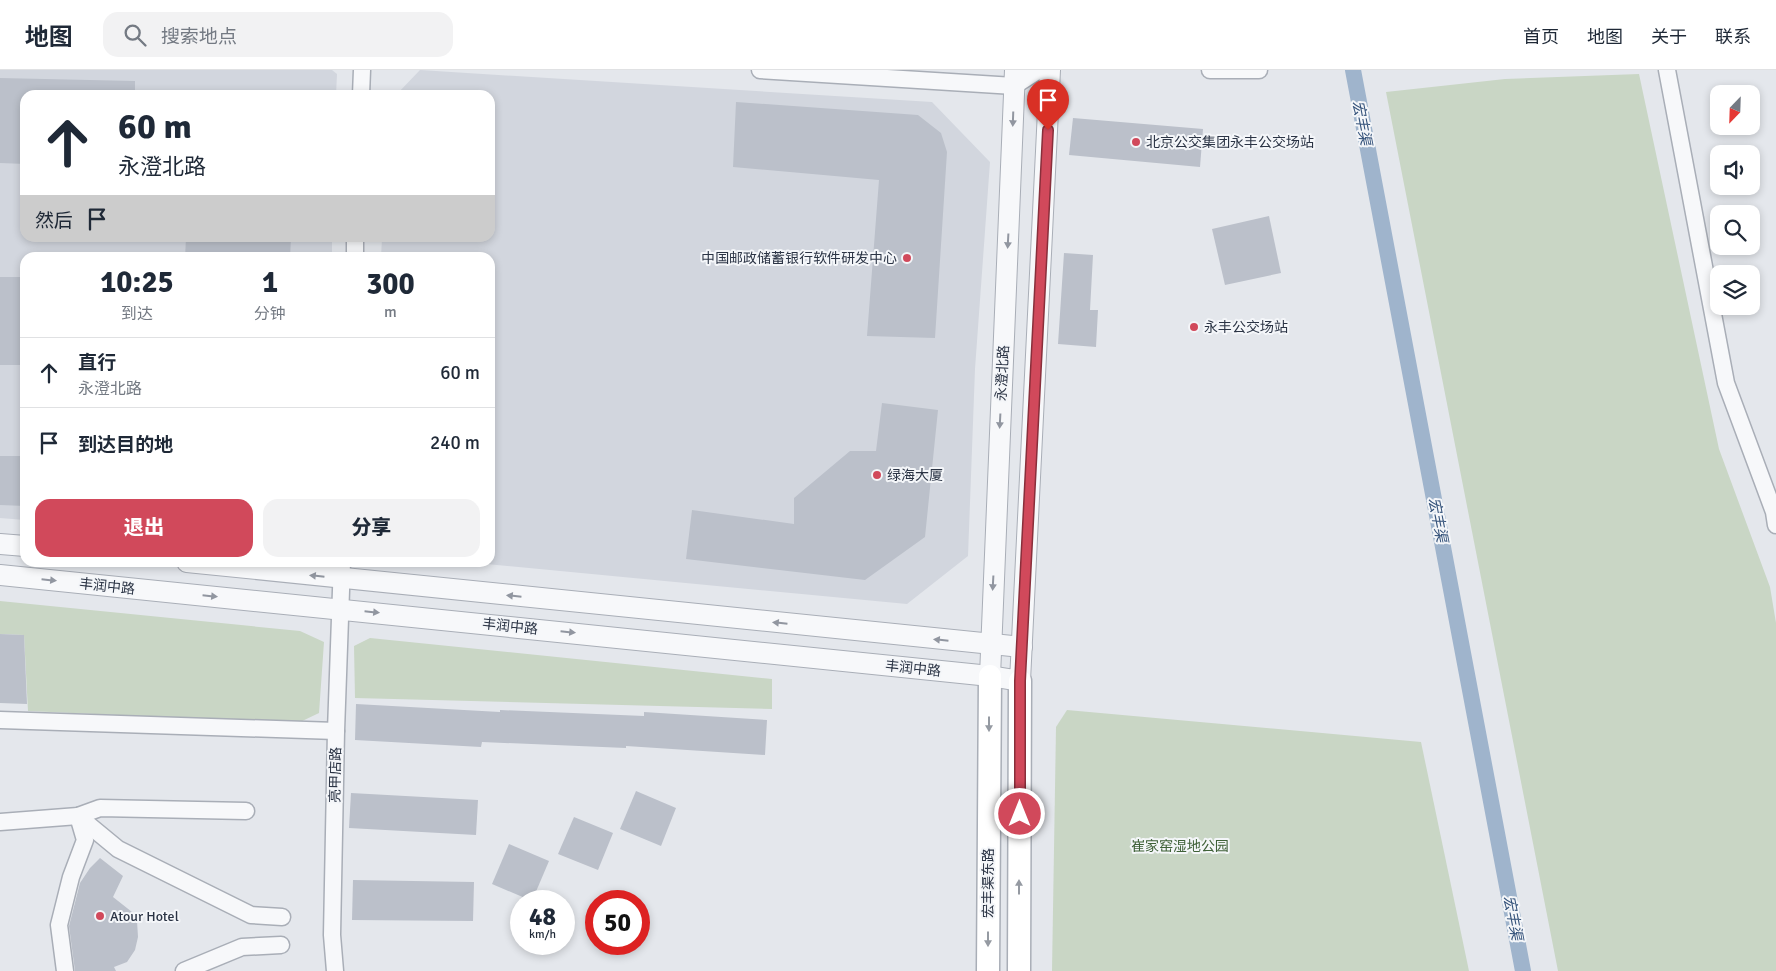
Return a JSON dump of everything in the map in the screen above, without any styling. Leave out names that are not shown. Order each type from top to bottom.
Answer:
[{"type":"main road","name":"宏丰渠东路","points":[[988,971],[990,676]]},
{"type":"main road","points":[[1019,971],[1020,681]]},
{"type":"street","points":[[361,90],[362,70]]},
{"type":"street","points":[[760,70],[1015,78],[1039,70]]},
{"type":"street","points":[[1020,681],[1050,70]]},
{"type":"street","points":[[1210,70],[1259,70]]},
{"type":"street","points":[[1667,70],[1726,383],[1775,516]]},
{"type":"street","name":"永澄北路","points":[[990,676],[1015,78]]},
{"type":"street","points":[[0,544],[20,546]]},
{"type":"street","points":[[284,567],[342,570],[990,645],[1022,647]]},
{"type":"street","name":"亮甲店路","points":[[335,971],[332,935],[339,609],[342,570]]},
{"type":"street","name":"丰润中路","points":[[0,575],[990,676],[1020,681]]},
{"type":"street","points":[[0,720],[336,730]]},
{"type":"street","points":[[0,822],[78,816],[100,808],[246,811]]},
{"type":"street","points":[[78,816],[118,849],[251,915],[282,917]]},
{"type":"street","points":[[65,971],[59,924],[70,876],[85,840],[78,816]]},
{"type":"street","points":[[184,971],[242,946],[281,945]]},
{"type":"shaded area","points":[[0,70],[332,70],[337,74],[336,90],[20,90],[20,242],[332,242],[332,252],[20,252],[20,520],[0,518]]},
{"type":"shaded area","points":[[420,70],[932,102],[990,162],[975,369],[968,556],[907,604],[495,565],[495,252],[381,252],[382,242],[495,242],[495,90],[401,90]]},
{"type":"green space","points":[[1639,74],[1719,449],[1770,587],[1776,623],[1776,971],[1558,971],[1386,92],[1505,79]]},
{"type":"green space","points":[[0,601],[300,631],[324,642],[319,713],[298,723],[28,711],[24,635],[0,634]]},
{"type":"green space","points":[[370,638],[772,679],[772,709],[355,698],[354,646]]},
{"type":"green space","name":"崔家窑湿地公园","points":[[1067,710],[1421,742],[1469,971],[1052,971],[1056,727]]},
{"type":"building","points":[[0,78],[135,81],[135,90],[20,90],[20,164],[0,163]]},
{"type":"building","name":"中国邮政储蓄银行软件研发中心","points":[[736,102],[918,115],[941,133],[947,152],[935,338],[867,336],[879,180],[733,167]]},
{"type":"building","name":"北京公交集团永丰公交场站","points":[[1073,118],[1203,129],[1200,167],[1069,155]]},
{"type":"building","points":[[1269,216],[1281,273],[1225,285],[1212,229]]},
{"type":"building","points":[[186,242],[291,242],[290,252],[185,252]]},
{"type":"building","points":[[1064,253],[1093,255],[1090,310],[1098,310],[1096,347],[1058,344]]},
{"type":"building","points":[[0,277],[20,277],[20,365],[0,365]]},
{"type":"building","name":"绿海大厦","points":[[882,403],[938,410],[925,537],[865,580],[686,559],[692,510],[794,524],[794,498],[850,451],[876,451]]},
{"type":"building","points":[[0,456],[20,456],[20,506],[0,505]]},
{"type":"building","points":[[0,634],[24,635],[27,704],[0,703]]},
{"type":"building","points":[[356,704],[500,712],[500,710],[644,716],[644,712],[767,720],[765,755],[626,746],[626,748],[482,742],[481,747],[355,740]]},
{"type":"building","points":[[636,791],[676,808],[661,846],[620,829]]},
{"type":"building","points":[[351,793],[478,800],[476,835],[349,828]]},
{"type":"building","points":[[574,817],[613,833],[598,870],[558,854]]},
{"type":"building","points":[[509,844],[549,861],[537,890],[510,890],[510,892],[492,884]]},
{"type":"building","name":"Atour Hotel","points":[[100,858],[123,876],[113,897],[132,912],[137,921],[138,937],[135,950],[127,962],[114,967],[116,971],[75,971],[69,926],[80,883],[90,868]]},
{"type":"building","points":[[353,880],[474,882],[473,921],[352,920]]},
{"type":"waterway","name":"宏丰渠","points":[[1353,70],[1523,971]]},
{"type":"place","name":"北京公交集团永丰公交场站","points":[[1136,142]]},
{"type":"place","name":"中国邮政储蓄银行软件研发中心","points":[[907,258]]},
{"type":"place","name":"永丰公交场站","points":[[1194,327]]},
{"type":"place","name":"绿海大厦","points":[[877,475]]},
{"type":"place","name":"Atour Hotel","points":[[100,916]]},
{"type":"route","points":[[1020,814],[1020,681],[1048,130]]}]
